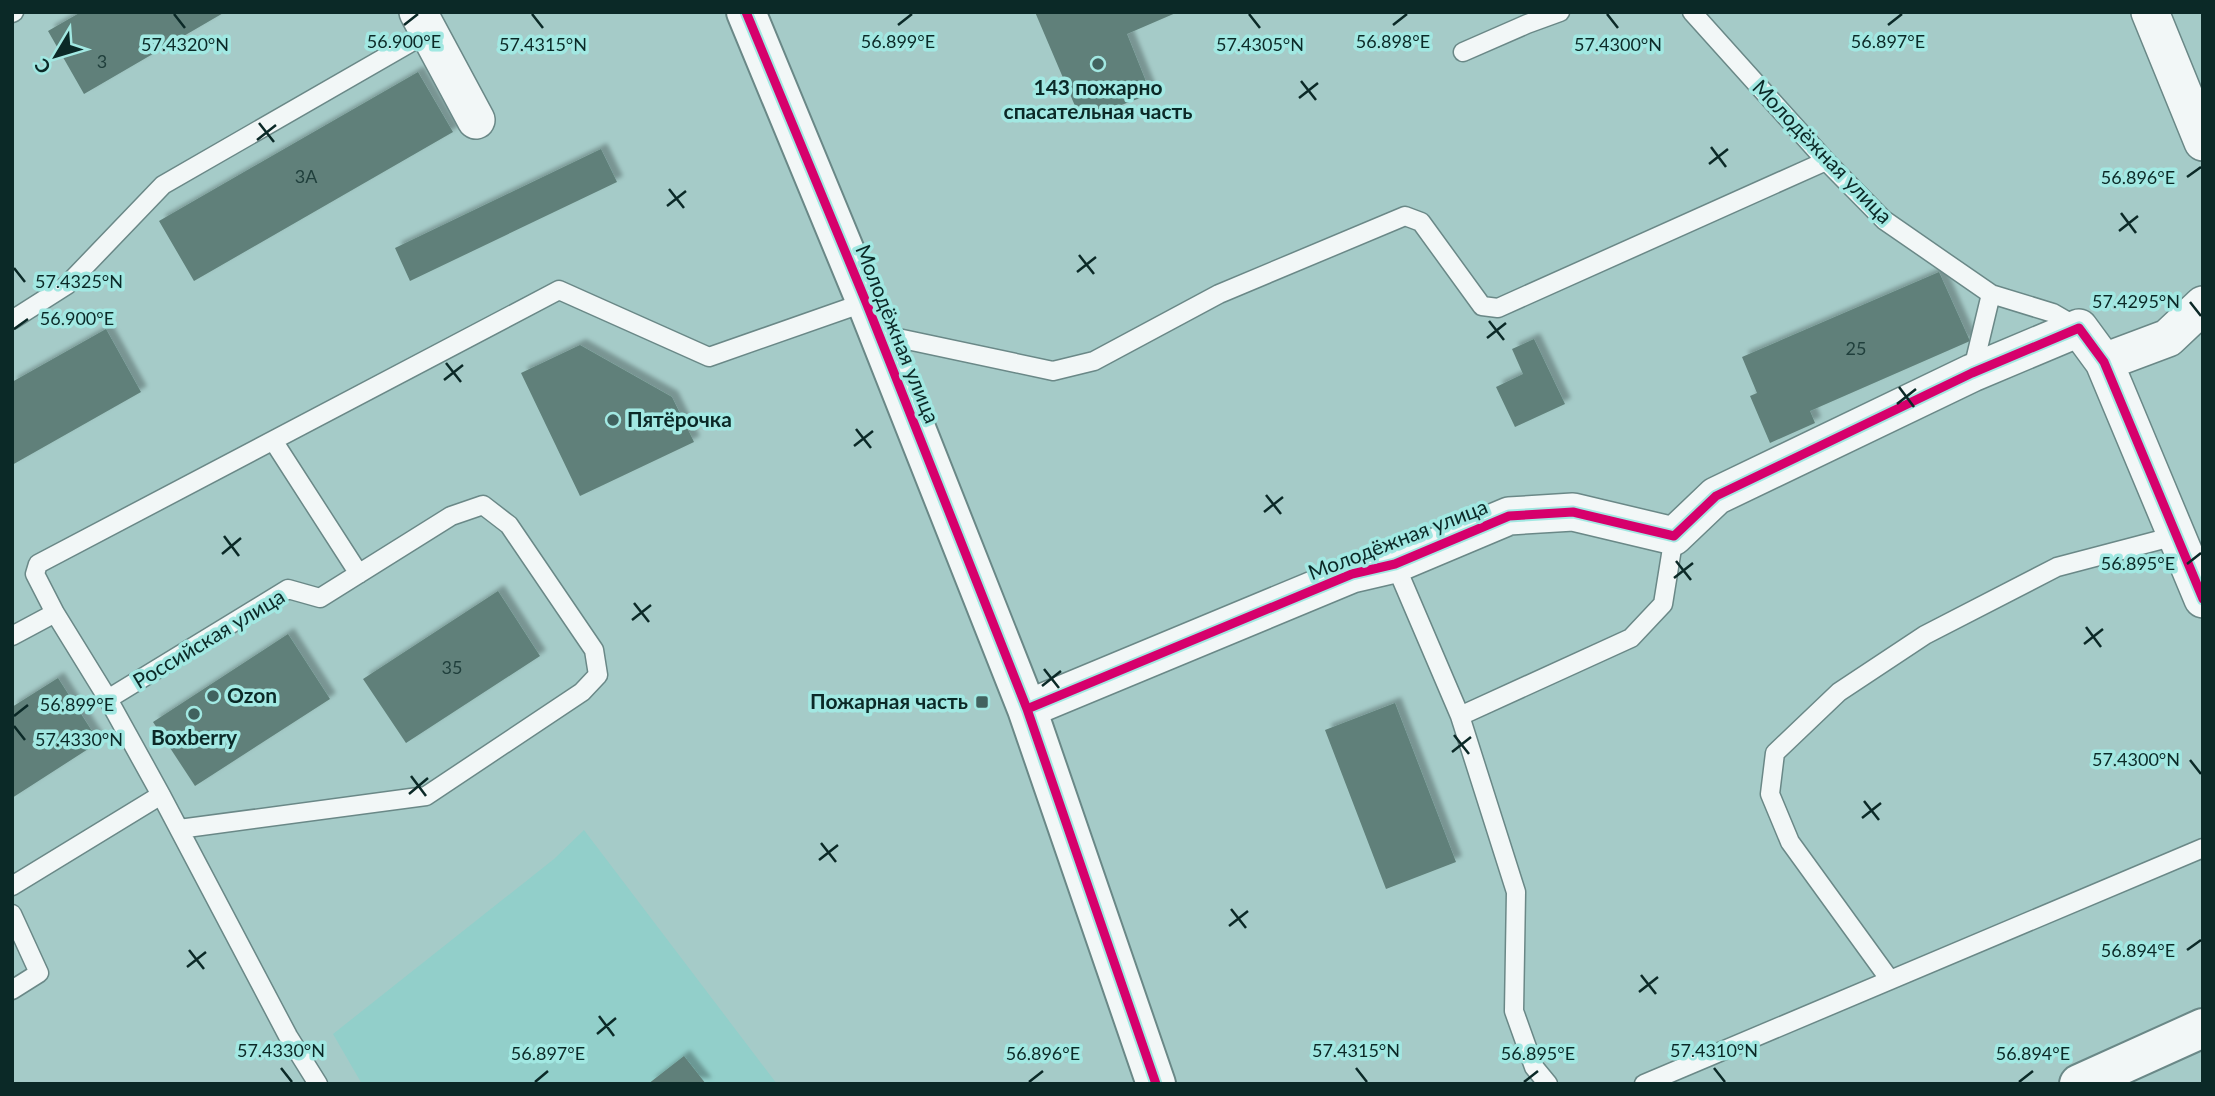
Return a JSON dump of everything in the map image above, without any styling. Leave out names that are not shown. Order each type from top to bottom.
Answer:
[{"type":"street","name":"Молодёжная улица","points":[[746,12],[872,318],[1027,709],[1156,1084]]},
{"type":"street","points":[[2150,12],[2203,142]]},
{"type":"street","points":[[423,22],[476,120]]},
{"type":"street","points":[[2104,362],[2168,338],[2203,305]]},
{"type":"street","name":"Молодёжная улица","points":[[2079,328],[2104,362],[2203,598]]},
{"type":"street","points":[[1674,536],[1716,496],[1972,373],[2079,328]]},
{"type":"street","name":"Молодёжная улица","points":[[1027,709],[1352,574],[1395,564],[1509,516],[1573,512],[1674,536]]},
{"type":"street","points":[[2079,1084],[2203,1028]]},
{"type":"lane","points":[[1463,52],[1560,12]]},
{"type":"lane","name":"Молодёжная улица","points":[[1692,12],[1826,161],[1884,220],[1991,294],[2053,313],[2079,328]]},
{"type":"lane","points":[[12,320],[67,285],[163,185],[423,22]]},
{"type":"lane","points":[[872,318],[1053,370],[1094,361],[1219,294],[1405,216],[1421,222],[1482,306],[1498,308],[1826,161]]},
{"type":"lane","name":"Российская улица","points":[[179,829],[426,796],[582,692],[598,675],[594,650],[509,525],[483,505],[451,516],[320,598],[288,589],[108,699],[35,574],[38,564],[559,290],[709,357],[872,318]]},
{"type":"lane","points":[[1972,373],[1991,294]]},
{"type":"lane","points":[[274,442],[359,574]]},
{"type":"lane","points":[[1460,716],[1631,638],[1663,604],[1674,536]]},
{"type":"lane","points":[[1890,980],[1790,842],[1770,794],[1774,753],[1839,692],[1925,635],[2057,567],[2175,536]]},
{"type":"lane","points":[[1395,564],[1460,716],[1516,892],[1514,1011],[1534,1067],[1548,1084]]},
{"type":"lane","points":[[12,636],[55,612]]},
{"type":"lane","points":[[108,699],[288,1036],[318,1084]]},
{"type":"lane","points":[[12,886],[161,795]]},
{"type":"lane","points":[[1644,1084],[2203,848]]},
{"type":"lane","points":[[12,914],[39,973],[12,990]]},
{"type":"shaded area","points":[[584,830],[777,1084],[362,1084],[333,1034],[554,859]]},
{"type":"building","points":[[81,12],[225,12],[84,94],[48,31]]},
{"type":"building","name":"143 пожарно спасательная часть","points":[[1035,12],[1178,12],[1127,34],[1151,94],[1081,120]]},
{"type":"building","points":[[418,72],[453,132],[194,281],[159,221]]},
{"type":"building","points":[[601,149],[617,182],[410,281],[395,248]]},
{"type":"building","points":[[1939,272],[1970,341],[1810,411],[1815,423],[1770,443],[1750,396],[1757,393],[1742,357]]},
{"type":"building","points":[[106,329],[141,392],[12,465],[12,382]]},
{"type":"building","points":[[1534,339],[1565,404],[1515,427],[1496,387],[1523,374],[1512,349]]},
{"type":"building","name":"Пятёрочка","points":[[580,345],[672,397],[694,442],[580,496],[521,373]]},
{"type":"building","points":[[498,591],[540,656],[406,743],[363,679]]},
{"type":"building","points":[[288,634],[330,699],[195,786],[153,722]]},
{"type":"building","points":[[58,678],[99,742],[12,798],[12,707]]},
{"type":"building","points":[[1395,703],[1456,862],[1386,889],[1325,730]]},
{"type":"building","points":[[684,1056],[706,1084],[648,1084]]},
{"type":"cycle path","points":[[746,12],[866,302],[1027,709],[1156,1084]]},
{"type":"cycle path","points":[[1027,709],[1352,574],[1395,564],[1509,516],[1573,512],[1674,536],[1716,496],[1972,373],[2079,328],[2104,362],[2203,599]]},
{"type":"place","name":"143 пожарно спасательная часть","points":[[1098,64]]},
{"type":"place","name":"Пятёрочка","points":[[613,420]]},
{"type":"place","name":"Ozon","points":[[213,696]]},
{"type":"place","name":"Пожарная часть","points":[[982,702]]},
{"type":"place","name":"Boxberry","points":[[194,714]]}]
